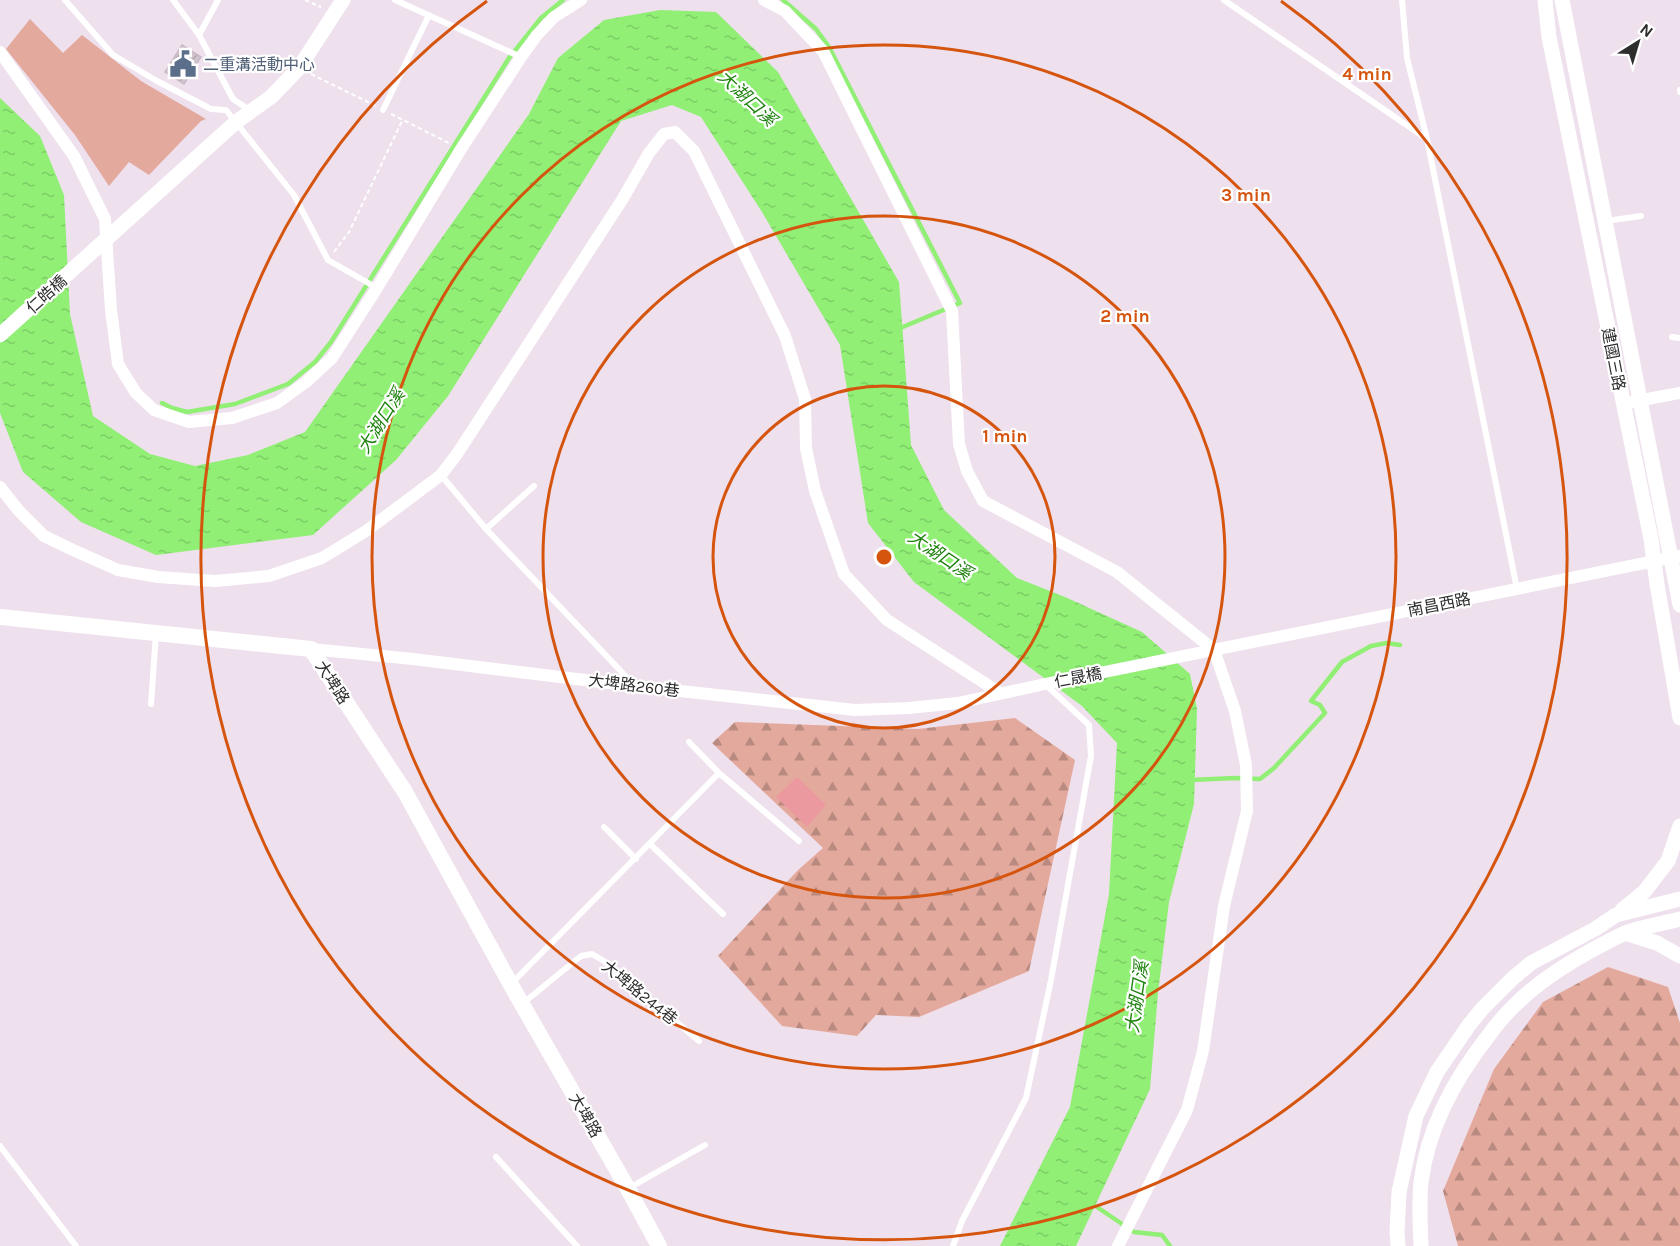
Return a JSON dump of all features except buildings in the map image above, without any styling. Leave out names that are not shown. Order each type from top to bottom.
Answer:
[{"type":"main road","name":"大埤路","points":[[0,617],[311,649],[405,792],[659,1246]]},
{"type":"street","name":"仁皓橋","points":[[0,335],[236,122],[272,97],[299,68],[343,0]]},
{"type":"street","points":[[0,52],[74,156],[105,219],[111,310],[118,364],[136,393],[154,410],[189,422],[232,418],[277,403],[306,382],[332,358],[461,149],[521,57],[554,17],[581,0]]},
{"type":"street","points":[[764,0],[785,11],[823,51],[952,311],[960,444],[967,471],[983,501],[1117,572],[1214,650],[1235,711],[1246,765],[1246,811],[1224,906],[1203,1051],[1187,1110],[1118,1246]]},
{"type":"street","name":"建國三路","points":[[1545,0],[1549,36],[1649,529],[1680,718]]},
{"type":"street","name":"建國三路","points":[[1562,0],[1641,401],[1676,557],[1680,605]]},
{"type":"street","points":[[0,487],[19,511],[44,536],[118,570],[158,577],[215,581],[269,576],[322,558],[366,531],[441,475],[616,210],[649,153],[664,134],[675,132],[694,151],[785,336],[805,399],[806,448],[815,491],[844,574],[887,620],[1000,693]]},
{"type":"street","points":[[1623,404],[1680,393]]},
{"type":"street","name":"南昌西路","points":[[1198,653],[1676,557]]},
{"type":"street","name":"大埤路260巷","points":[[311,649],[855,710],[958,703]]},
{"type":"street","name":"仁晟橋","points":[[958,703],[1198,653]]},
{"type":"street","points":[[1398,1246],[1399,1192],[1416,1116],[1437,1072],[1452,1049],[1482,1009],[1512,978],[1531,963],[1616,915],[1644,892],[1668,861],[1680,826]]},
{"type":"street","points":[[1616,915],[1680,899]]},
{"type":"street","points":[[1421,1246],[1422,1181],[1430,1142],[1449,1092],[1460,1073],[1498,1023],[1515,1004],[1560,969],[1625,933],[1680,920]]},
{"type":"street","points":[[1625,933],[1657,943],[1680,956]]},
{"type":"lane","points":[[65,0],[113,55],[211,109],[226,110],[294,195],[328,260],[377,288]]},
{"type":"lane","points":[[173,0],[199,35],[233,99],[253,111]]},
{"type":"lane","points":[[199,35],[218,0]]},
{"type":"lane","points":[[395,0],[521,57]]},
{"type":"lane","points":[[1224,0],[1427,139]]},
{"type":"lane","points":[[1402,0],[1407,58],[1427,139],[1517,589]]},
{"type":"lane","points":[[383,110],[429,15]]},
{"type":"lane","points":[[226,110],[233,99]]},
{"type":"lane","points":[[1605,221],[1641,216]]},
{"type":"lane","points":[[1672,337],[1680,338]]},
{"type":"lane","points":[[441,475],[486,529],[634,686]]},
{"type":"lane","points":[[486,529],[534,486]]},
{"type":"lane","points":[[151,704],[156,633]]},
{"type":"lane","points":[[953,1246],[962,1221],[1026,1098],[1051,980],[1091,756],[1089,725],[1045,684]]},
{"type":"lane","points":[[689,742],[719,773],[799,841]]},
{"type":"lane","points":[[511,985],[719,773]]},
{"type":"lane","points":[[604,827],[636,859]]},
{"type":"lane","points":[[650,844],[723,914]]},
{"type":"lane","name":"大埤路244巷","points":[[522,1004],[581,956],[592,954],[604,961],[699,1041]]},
{"type":"lane","points":[[628,1189],[705,1145]]},
{"type":"lane","points":[[0,1146],[76,1246]]},
{"type":"lane","points":[[496,1157],[577,1246]]},
{"type":"path","points":[[328,260],[349,232],[403,119]]},
{"type":"green space","points":[[30,19],[63,53],[82,35],[141,81],[206,119],[201,121],[149,175],[129,162],[109,186],[75,135],[6,49]]},
{"type":"green space","points":[[1015,718],[1075,760],[1029,971],[919,1017],[876,1015],[857,1036],[782,1026],[718,956],[798,870],[823,848],[712,743],[735,722],[918,729]]},
{"type":"green space","points":[[1608,967],[1668,987],[1680,1023],[1680,1246],[1458,1246],[1443,1191],[1494,1069],[1543,1002]]},
{"type":"shaded area","points":[[797,777],[826,805],[807,827],[776,797]]},
{"type":"water","name":"大湖口溪","points":[[660,10],[716,12],[778,72],[899,282],[911,445],[944,510],[1017,578],[1142,632],[1190,674],[1197,709],[1194,804],[1169,902],[1150,1089],[1076,1246],[1000,1246],[1070,1107],[1109,894],[1117,743],[1082,706],[914,582],[868,523],[840,345],[762,212],[701,117],[672,105],[621,121],[448,396],[396,460],[313,535],[156,555],[81,522],[23,472],[0,413],[0,98],[40,136],[64,195],[70,314],[93,416],[150,454],[195,466],[248,455],[305,432],[529,114],[558,58],[604,20]]},
{"type":"waterway","points":[[162,403],[187,412],[235,404],[288,384],[315,362],[331,342],[509,58],[541,18],[563,0]]},
{"type":"waterway","points":[[783,0],[816,29],[829,47],[960,303],[898,329]]},
{"type":"waterway","points":[[1190,780],[1260,779],[1274,768],[1325,713],[1320,705],[1311,701],[1342,662],[1371,646],[1387,643],[1400,645]]},
{"type":"waterway","points":[[1091,1203],[1134,1232],[1162,1235],[1170,1246]]},
{"type":"place","name":"二重溝活動中心","points":[[183,64]]}]
